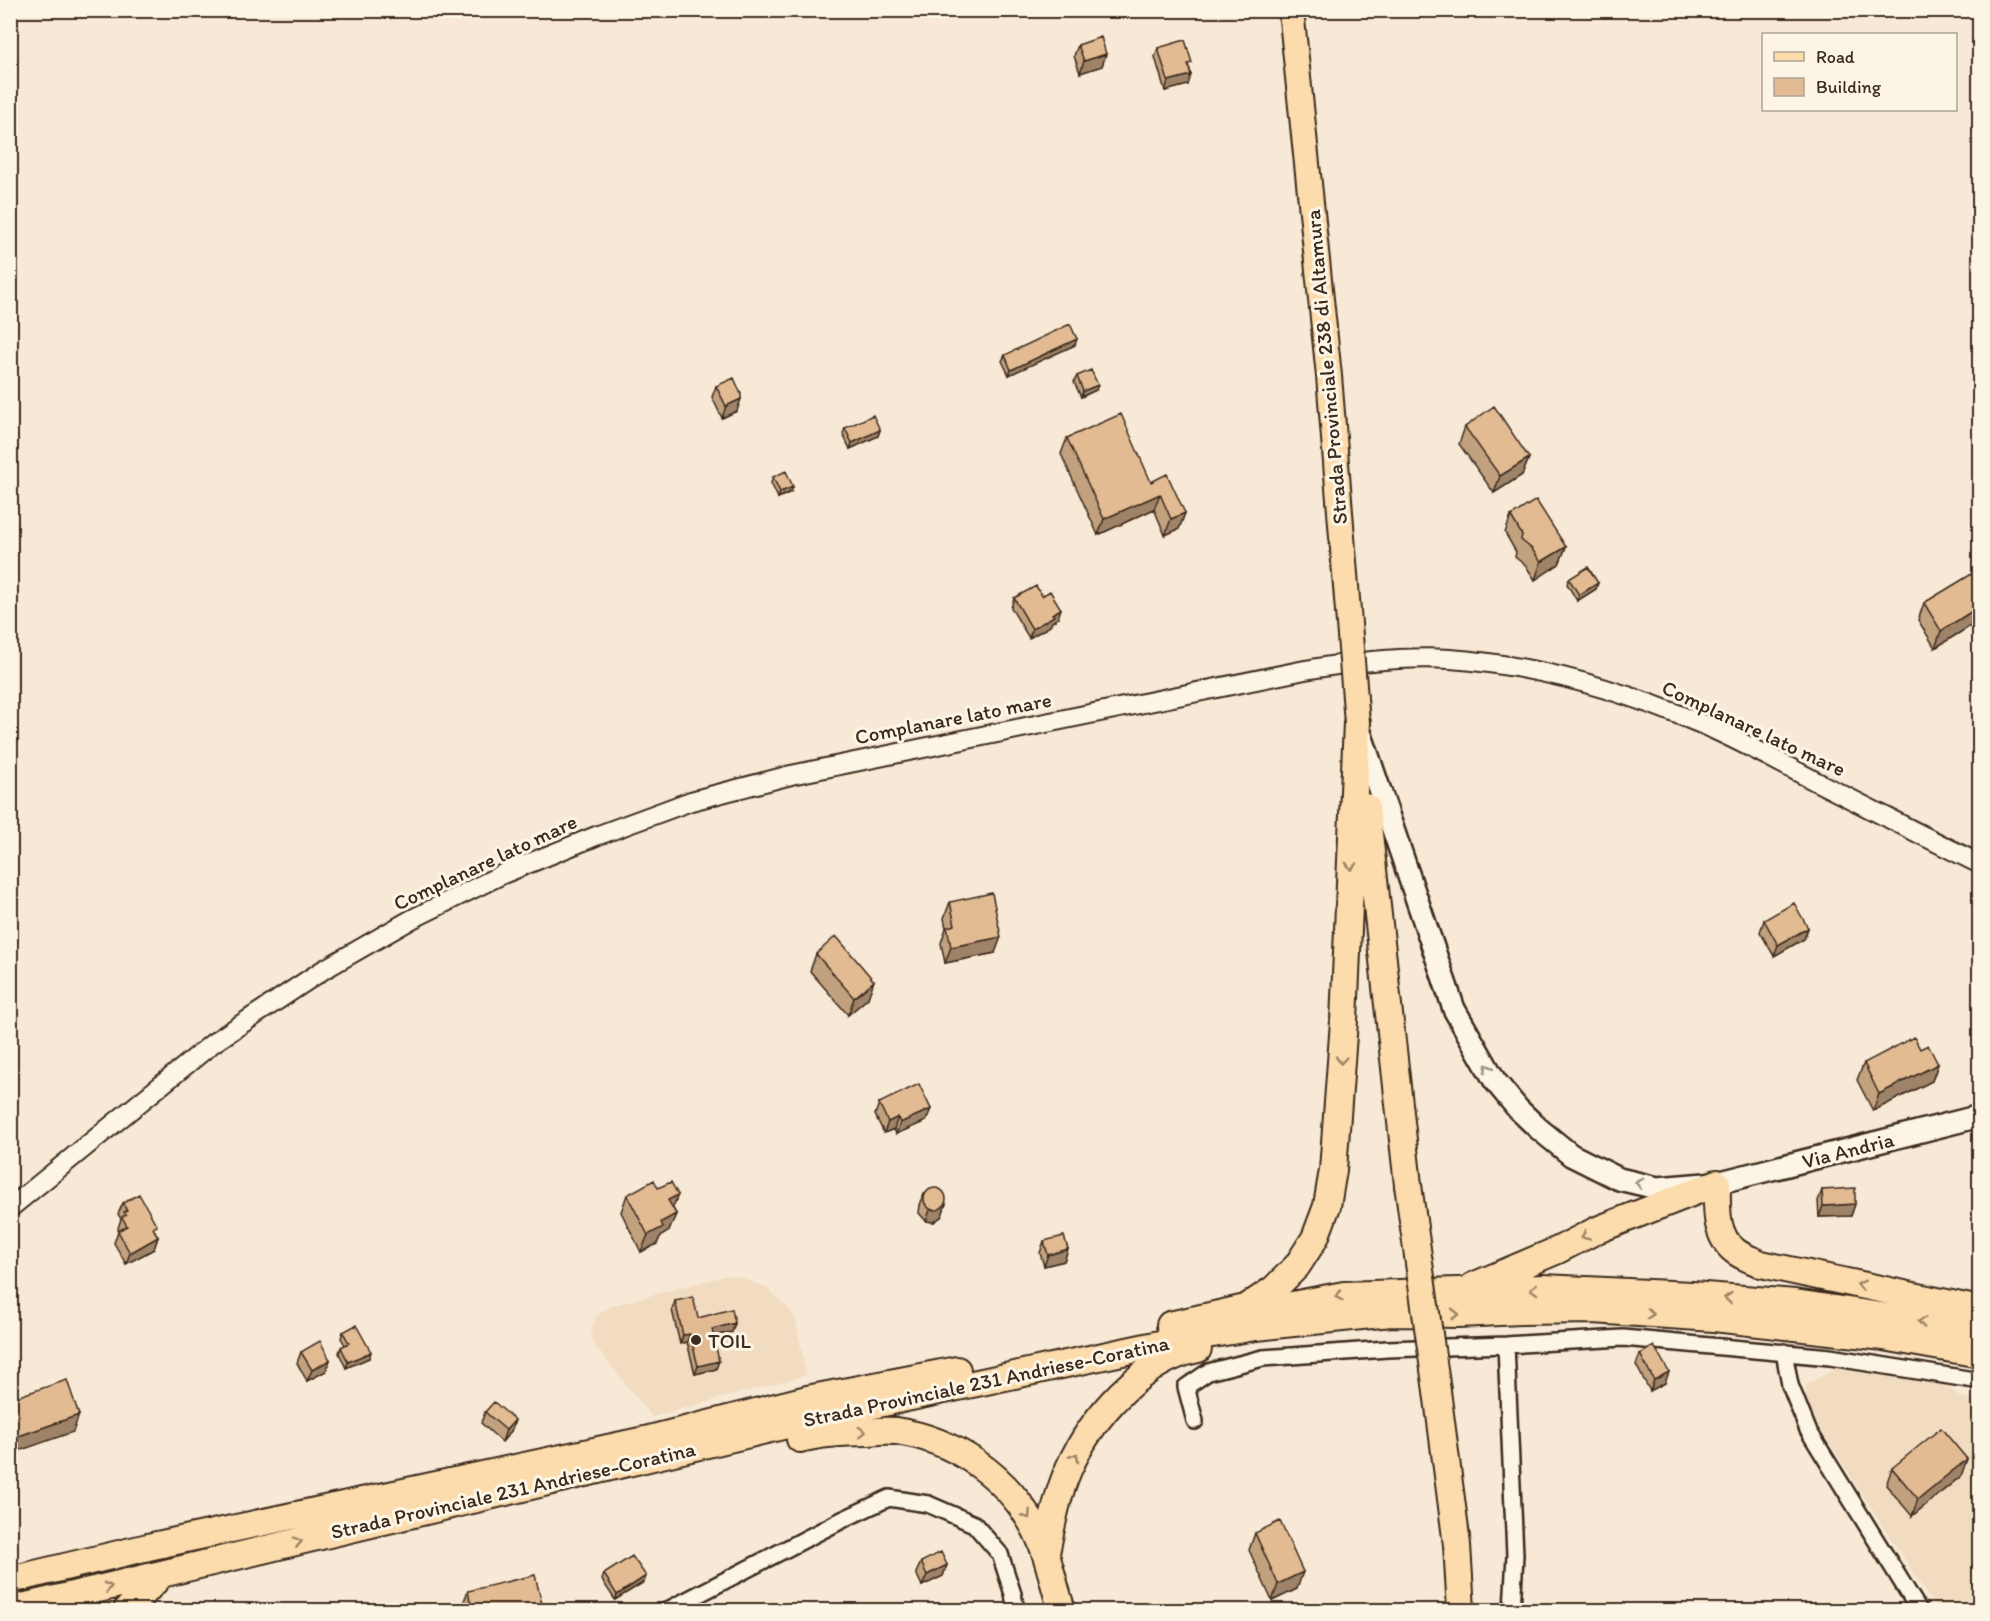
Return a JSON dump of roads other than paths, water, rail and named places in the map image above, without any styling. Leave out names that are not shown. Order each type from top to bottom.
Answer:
[{"type":"highway","points":[[1357,723],[1408,1185],[1457,1545],[1461,1611]]},
{"type":"highway","points":[[1147,1332],[1171,1324],[1246,1308],[1274,1289],[1298,1266],[1315,1238],[1327,1206],[1344,1021],[1357,723]]},
{"type":"highway","points":[[1460,1291],[1558,1250],[1597,1230],[1717,1183],[1717,1213],[1721,1233],[1734,1251],[1761,1264],[1980,1310]]},
{"type":"highway","name":"Strada Provinciale 231 Andriese-Coratina","points":[[10,1580],[148,1547],[645,1440],[807,1399],[1344,1295],[1544,1288],[1692,1295],[1795,1303],[1980,1331]]},
{"type":"highway","name":"Strada Provinciale 231 Andriese-Coratina","points":[[10,1610],[850,1410],[1188,1338],[1256,1327],[1391,1312],[1458,1314],[1593,1310],[1692,1317],[1884,1337],[1980,1354]]},
{"type":"highway","points":[[1046,1553],[1055,1509],[1069,1467],[1108,1407],[1133,1382],[1160,1363],[1193,1350],[1247,1341],[1345,1330],[1368,1314]]},
{"type":"highway","points":[[556,1480],[653,1474],[825,1433],[894,1431],[939,1443],[983,1467],[1019,1502],[1034,1525],[1046,1553],[1062,1611]]},
{"type":"highway","points":[[10,1573],[77,1557],[148,1547]]},
{"type":"highway","points":[[127,1611],[162,1574]]},
{"type":"main road","name":"Strada Provinciale 238 di Altamura","points":[[1291,10],[1328,365],[1357,723]]},
{"type":"main road","name":"Via Andria","points":[[1357,723],[1454,1009],[1495,1081],[1525,1115],[1571,1155],[1619,1179],[1657,1188],[1717,1183],[1980,1116]]},
{"type":"street","name":"Complanare lato mare","points":[[10,1208],[213,1043],[323,970],[412,919],[503,874],[691,801],[791,775],[1305,670],[1341,664],[1448,659],[1561,676],[1623,694],[1701,724],[1980,864]]},
{"type":"street","points":[[1195,1420],[1186,1387],[1208,1372],[1263,1359],[1387,1349],[1623,1338],[1830,1356],[1980,1381]]},
{"type":"street","points":[[1506,1345],[1515,1555],[1512,1611]]},
{"type":"street","points":[[1784,1352],[1790,1385],[1808,1430],[1919,1611]]},
{"type":"street","points":[[668,1611],[889,1498],[928,1504],[974,1524],[1000,1554],[1016,1611]]},
{"type":"place","name":"TOIL","points":[[696,1340]]}]
